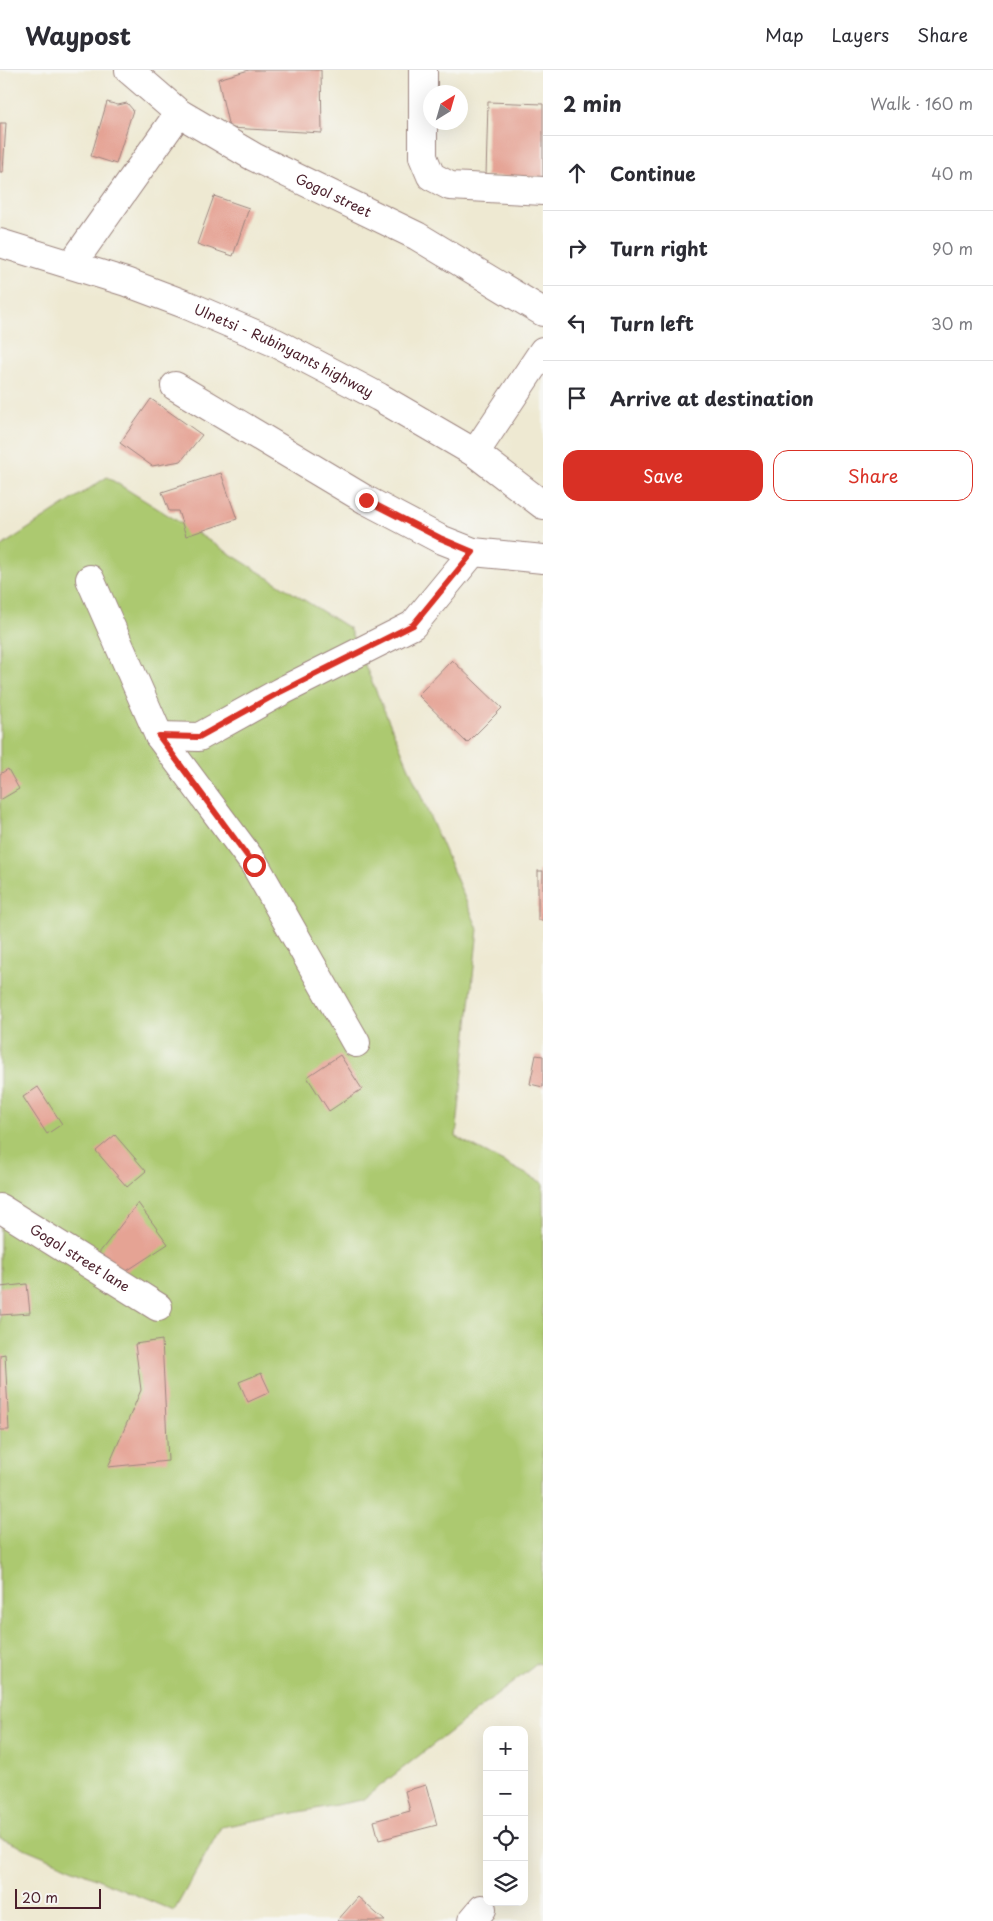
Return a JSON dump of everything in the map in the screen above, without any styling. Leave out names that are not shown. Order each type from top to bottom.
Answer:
[{"type":"street","name":"Gogol street","points":[[129,70],[180,113],[254,157],[417,236],[543,312]]},
{"type":"street","points":[[424,70],[423,157],[432,176],[450,186],[543,191]]},
{"type":"street","points":[[72,264],[180,113]]},
{"type":"street","name":"Ulnetsi - Rubinyants highway","points":[[0,243],[126,282],[188,305],[276,343],[379,397],[476,453],[543,505]]},
{"type":"street","points":[[476,453],[543,351]]},
{"type":"street","points":[[175,386],[366,500],[440,538],[473,552],[543,559]]},
{"type":"street","points":[[159,736],[199,737],[280,692],[413,625],[473,552]]},
{"type":"street","points":[[90,579],[159,736],[254,865],[356,1043]]},
{"type":"street","name":"Gogol street lane","points":[[0,1208],[158,1307]]},
{"type":"green space","points":[[107,477],[349,628],[478,929],[456,1137],[543,1183],[543,1665],[538,1663],[362,1800],[221,1827],[174,1911],[0,1838],[0,547]]},
{"type":"building","points":[[249,70],[321,70],[322,133],[229,128],[218,79]]},
{"type":"building","points":[[107,102],[118,105],[127,103],[133,110],[116,164],[91,156]]},
{"type":"building","points":[[488,102],[543,104],[543,177],[486,176]]},
{"type":"building","points":[[0,123],[6,123],[3,172],[0,172]]},
{"type":"building","points":[[214,196],[249,208],[233,256],[197,244]]},
{"type":"building","points":[[151,399],[202,435],[181,461],[152,466],[120,443]]},
{"type":"building","points":[[221,473],[237,519],[186,536],[178,511],[169,511],[162,492]]},
{"type":"building","points":[[452,660],[502,708],[467,743],[418,695]]},
{"type":"building","points":[[8,769],[19,789],[0,800],[0,774]]},
{"type":"building","points":[[538,871],[543,871],[543,920],[538,920]]},
{"type":"building","points":[[340,1055],[362,1089],[329,1111],[307,1077]]},
{"type":"building","points":[[536,1055],[543,1056],[543,1087],[530,1084]]},
{"type":"building","points":[[38,1087],[62,1124],[47,1134],[23,1097]]},
{"type":"building","points":[[115,1135],[146,1171],[127,1187],[96,1151]]},
{"type":"building","points":[[138,1203],[168,1244],[125,1272],[99,1253]]},
{"type":"building","points":[[27,1284],[30,1313],[0,1315],[0,1287]]},
{"type":"building","points":[[162,1340],[168,1461],[108,1467],[141,1390],[135,1344]]},
{"type":"building","points":[[5,1354],[9,1430],[0,1430],[0,1355]]},
{"type":"building","points":[[261,1373],[270,1392],[248,1402],[239,1382]]},
{"type":"building","points":[[426,1785],[437,1825],[379,1840],[374,1821],[410,1811],[405,1791]]},
{"type":"building","points":[[358,1897],[385,1921],[337,1921]]},
{"type":"route","points":[[254,865],[159,736],[199,737],[280,692],[413,625],[473,552],[440,538],[366,500]]}]
